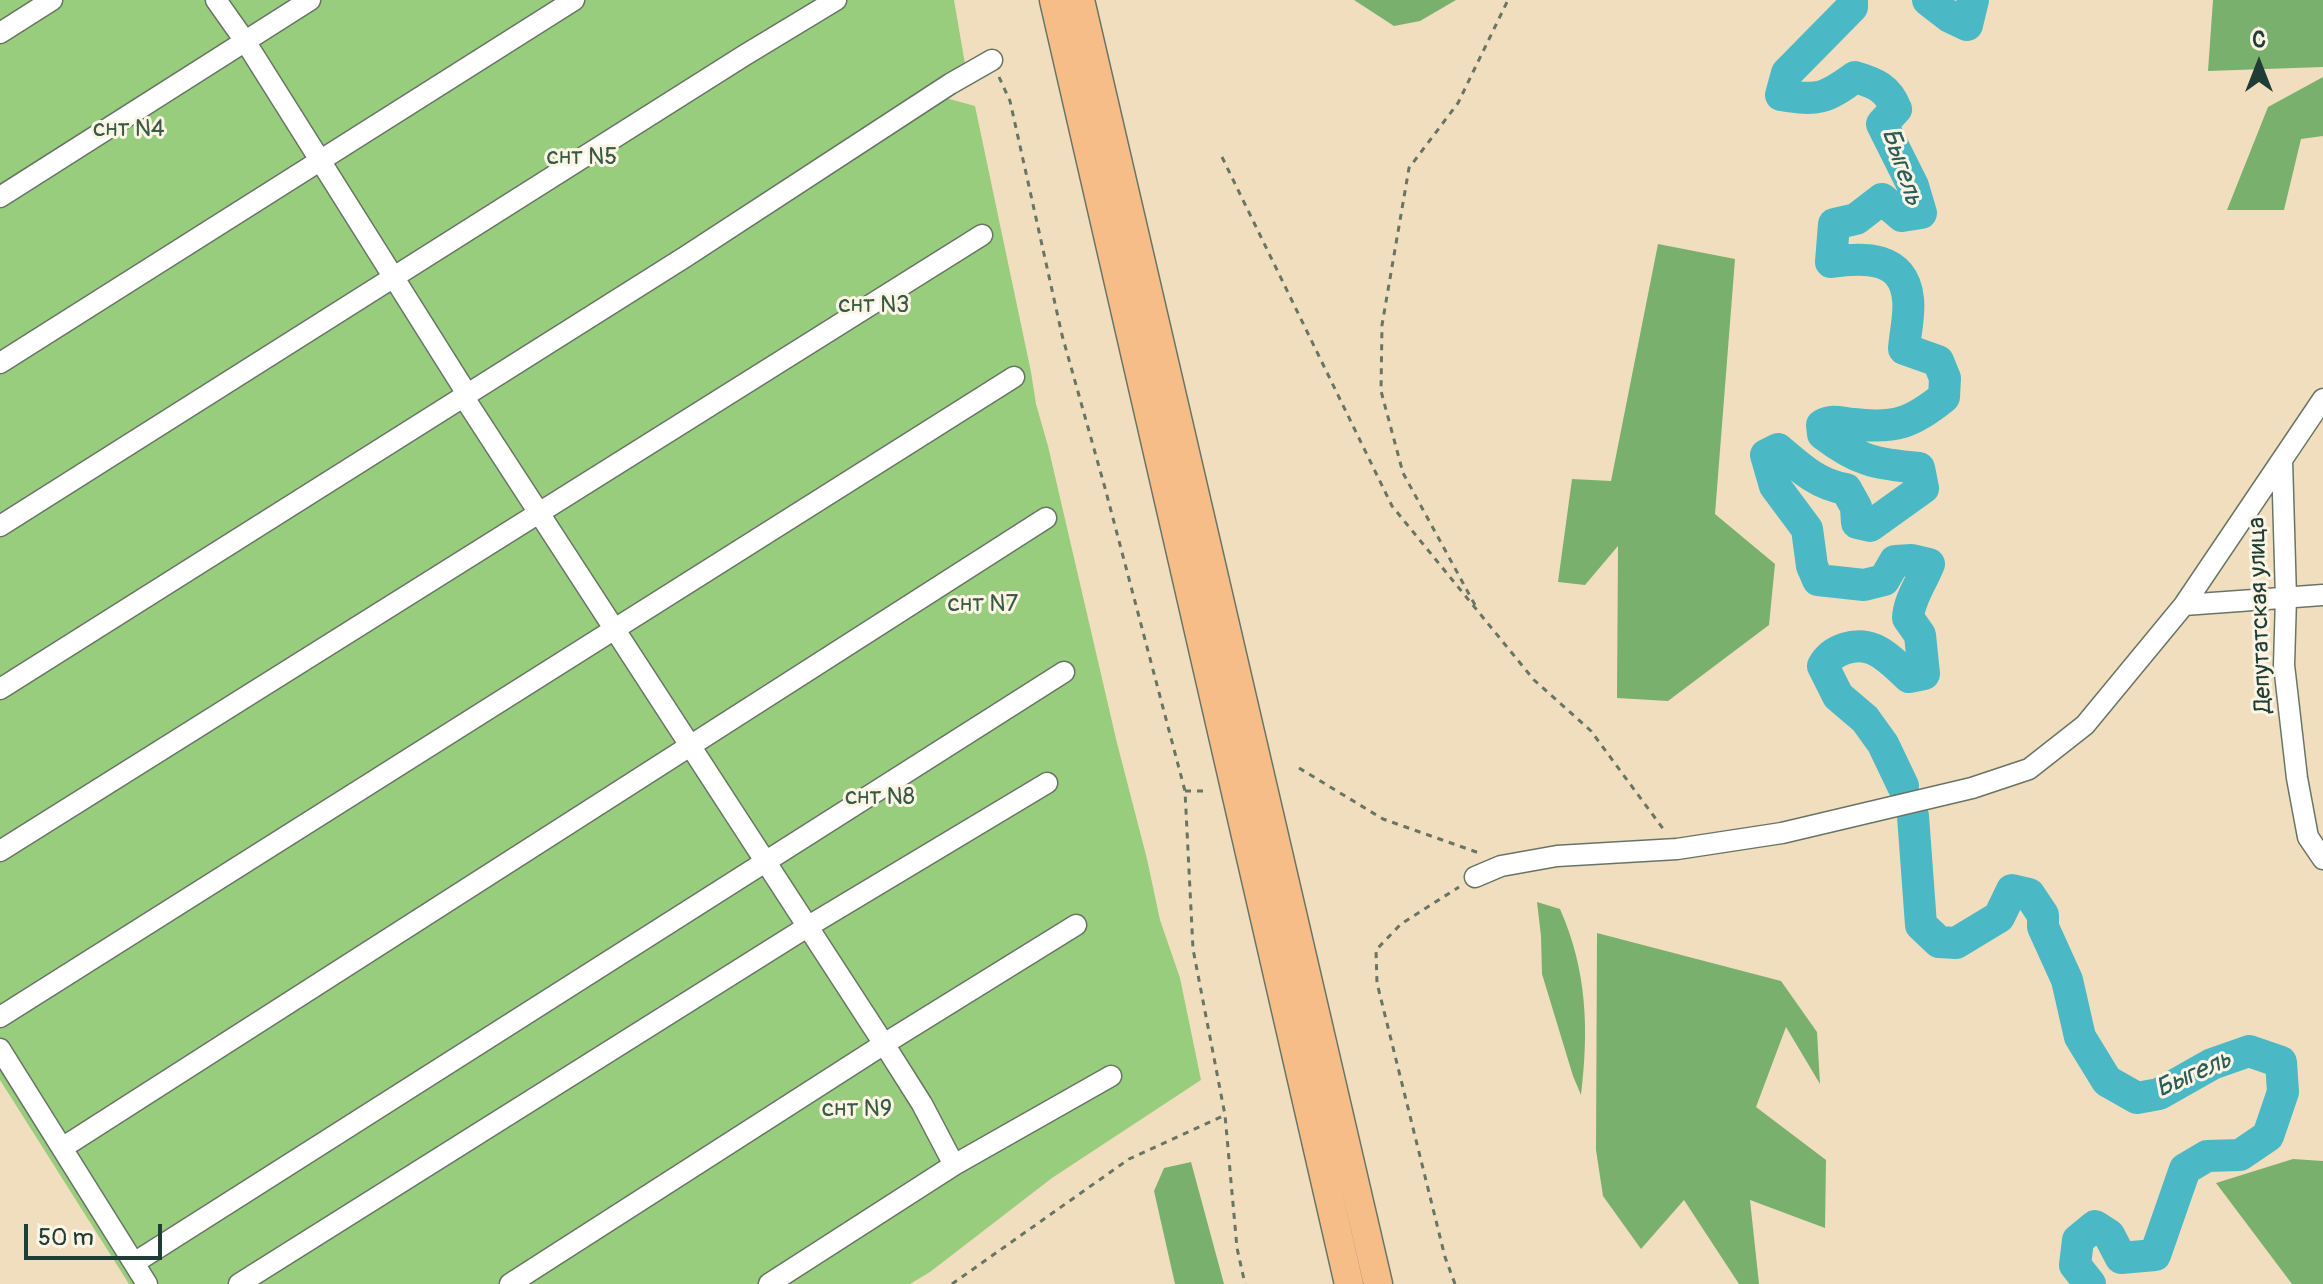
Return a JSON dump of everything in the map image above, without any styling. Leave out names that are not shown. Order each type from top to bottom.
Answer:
[{"type":"highway","points":[[1054,0],[1349,1284]]},
{"type":"highway","points":[[1080,0],[1378,1284]]},
{"type":"street","points":[[0,33],[52,0]]},
{"type":"street","points":[[216,0],[394,277],[539,513],[884,1044],[922,1104],[954,1165]]},
{"type":"street","points":[[0,197],[310,0]]},
{"type":"street","points":[[0,363],[574,0]]},
{"type":"street","points":[[0,526],[836,0]]},
{"type":"street","points":[[0,677],[685,257],[950,84],[992,60]]},
{"type":"street","points":[[0,689],[655,267],[960,61]]},
{"type":"street","points":[[0,851],[982,235]]},
{"type":"street","points":[[0,1017],[1014,377]]},
{"type":"street","points":[[1475,877],[1501,866],[1557,856],[1677,849],[1782,833],[1972,788],[2029,769],[2085,725],[2184,605],[2323,399]]},
{"type":"street","name":"Депутатская улица","points":[[2282,460],[2286,598],[2284,665],[2297,778],[2308,837],[2323,859]]},
{"type":"street","points":[[62,1148],[1046,518]]},
{"type":"street","points":[[2184,605],[2323,595]]},
{"type":"street","points":[[134,1263],[1064,672]]},
{"type":"street","points":[[239,1284],[807,927],[1047,783]]},
{"type":"street","points":[[510,1284],[1076,925]]},
{"type":"street","points":[[0,1049],[147,1284]]},
{"type":"street","points":[[769,1284],[954,1165],[1111,1076]]},
{"type":"path","points":[[1479,612],[1403,473],[1381,391],[1382,325],[1409,168],[1458,103],[1508,0]]},
{"type":"path","points":[[992,60],[1010,101],[1062,335],[1185,791],[1193,949],[1225,1115],[1237,1248],[1245,1284]]},
{"type":"path","points":[[1222,157],[1392,506],[1534,680],[1591,731],[1677,849]]},
{"type":"path","points":[[1299,768],[1383,819],[1488,856],[1501,866]]},
{"type":"path","points":[[1185,791],[1203,791]]},
{"type":"path","points":[[1455,1284],[1445,1257],[1377,983],[1376,950],[1401,924],[1475,877]]},
{"type":"path","points":[[952,1284],[1129,1159],[1225,1115]]},
{"type":"green space","name":"снт N5","points":[[0,0],[954,0],[965,64],[657,270],[0,682]]},
{"type":"green space","points":[[1354,0],[1456,0],[1420,21],[1394,26]]},
{"type":"green space","points":[[2213,0],[2323,0],[2323,67],[2208,71]]},
{"type":"green space","points":[[2323,77],[2323,136],[2301,139],[2284,210],[2227,210],[2268,107]]},
{"type":"green space","points":[[942,97],[975,106],[1036,404],[1160,920],[1180,978],[1201,1080],[1052,1178],[910,1284],[129,1284],[0,1080],[0,695]]},
{"type":"green space","points":[[1658,244],[1735,259],[1715,514],[1775,564],[1769,625],[1668,701],[1617,698],[1618,546],[1585,585],[1558,582],[1572,479],[1611,481]]},
{"type":"green space","points":[[1537,902],[1560,909],[1576,955],[1585,1023],[1581,1095],[1542,974]]},
{"type":"green space","points":[[1597,933],[1781,981],[1817,1032],[1820,1084],[1786,1027],[1756,1107],[1826,1160],[1825,1228],[1750,1200],[1759,1284],[1739,1284],[1684,1200],[1641,1249],[1603,1196],[1596,1150]]},
{"type":"green space","points":[[2293,1159],[2323,1161],[2323,1284],[2292,1284],[2216,1183]]},
{"type":"green space","points":[[1191,1162],[1224,1284],[1175,1284],[1154,1191],[1164,1168]]},
{"type":"waterway","name":"Быгель","points":[[1852,0],[1852,7],[1787,73],[1781,95],[1813,98],[1828,94],[1855,77],[1880,87],[1893,102],[1896,109],[1882,124],[1913,186],[1921,213],[1902,216],[1882,199],[1856,219],[1834,224],[1831,262],[1869,260],[1891,267],[1899,274],[1908,299],[1904,349],[1938,361],[1945,378],[1944,397],[1922,413],[1892,425],[1833,422],[1822,425],[1823,434],[1857,456],[1879,463],[1919,468],[1923,488],[1870,526],[1857,523],[1856,507],[1846,489],[1818,479],[1778,449],[1766,455],[1775,486],[1807,529],[1812,566],[1818,580],[1864,585],[1884,580],[1895,561],[1912,560],[1929,564],[1913,597],[1908,618],[1920,635],[1924,674],[1909,677],[1883,654],[1859,646],[1838,651],[1823,666],[1838,696],[1865,719],[1883,744],[1903,786]]},
{"type":"waterway","name":"Быгель","points":[[1928,0],[1950,17],[1967,25],[1973,0]]},
{"type":"waterway","name":"Быгель","points":[[1913,816],[1921,925],[1939,942],[1956,943],[1999,917],[2012,890],[2029,894],[2043,915],[2043,927],[2067,980],[2080,1037],[2107,1081],[2137,1098],[2159,1094],[2212,1064],[2249,1051],[2281,1062],[2283,1092],[2268,1136],[2240,1155],[2207,1156],[2185,1169],[2155,1255],[2121,1258],[2109,1235],[2095,1226],[2078,1240],[2075,1265],[2090,1284]]},
{"type":"park label","name":"снт N4","points":[[129,130]]},
{"type":"park label","name":"снт N3","points":[[874,306]]},
{"type":"park label","name":"снт N7","points":[[983,605]]},
{"type":"park label","name":"снт N8","points":[[880,798]]},
{"type":"park label","name":"снт N9","points":[[857,1110]]}]
